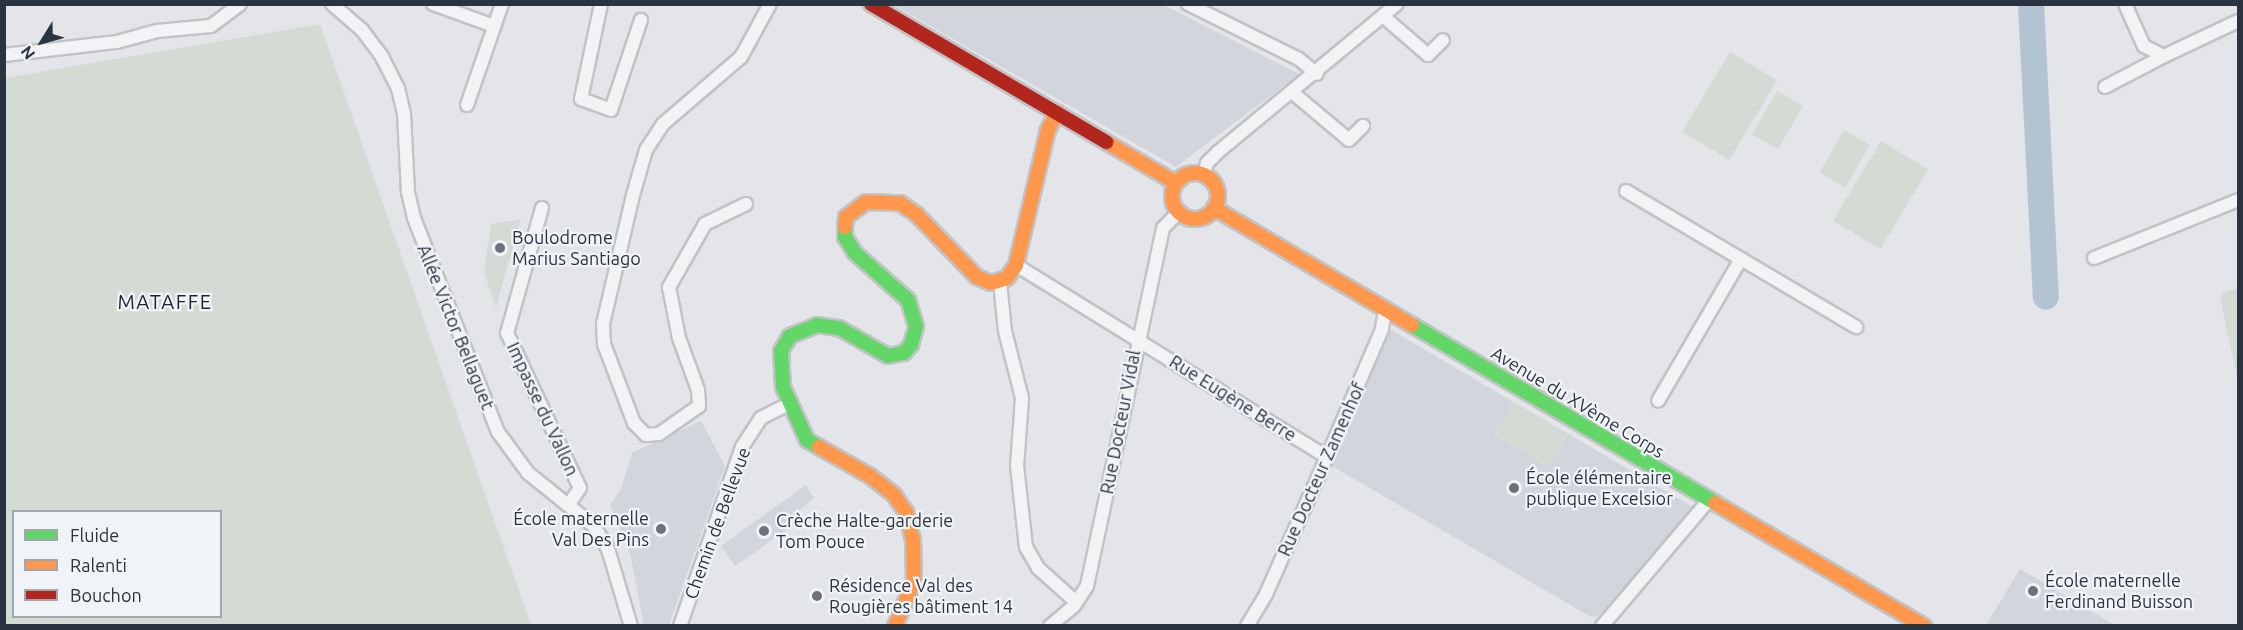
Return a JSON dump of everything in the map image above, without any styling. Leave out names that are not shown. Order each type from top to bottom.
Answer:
[{"type":"main road","points":[[872,4],[1176,183]]},
{"type":"main road","points":[[895,626],[905,610],[914,581],[913,540],[906,512],[894,495],[870,476],[814,447],[801,432],[788,404],[779,360],[786,341],[801,329],[817,325],[833,327],[888,356],[904,353],[914,340],[915,319],[908,300],[848,243],[844,222],[857,207],[872,201],[900,203],[917,214],[977,277],[991,283],[1000,282],[1016,265],[1048,130],[1057,112]]},
{"type":"main road","points":[[1188,174],[1204,174],[1218,191],[1214,208],[1200,219],[1179,212],[1172,198],[1176,183],[1188,174]]},
{"type":"main road","name":"Avenue du XVème Corps","points":[[1214,208],[1924,626]]},
{"type":"street","points":[[4,55],[117,42],[157,31],[211,26],[240,4]]},
{"type":"street","name":"Allée Victor Bellaguet","points":[[332,4],[362,30],[382,57],[398,87],[404,114],[408,192],[414,218],[498,432],[528,472],[570,503],[594,526],[608,549],[631,626]]},
{"type":"street","points":[[433,4],[494,26]]},
{"type":"street","points":[[467,105],[502,4]]},
{"type":"street","points":[[601,4],[580,99],[611,110],[641,20]]},
{"type":"street","points":[[746,204],[705,224],[669,287],[679,338],[698,390],[699,406],[659,434],[646,435],[634,423],[604,344],[603,324],[639,172],[646,150],[663,124],[741,57],[770,4]]},
{"type":"street","points":[[1188,4],[1299,59],[1317,74]]},
{"type":"street","points":[[1204,174],[1207,163],[1218,152],[1317,74],[1397,4]]},
{"type":"street","points":[[2125,4],[2144,46],[2164,56]]},
{"type":"street","points":[[1384,17],[1428,56],[1443,40]]},
{"type":"street","points":[[2105,87],[2238,21]]},
{"type":"street","points":[[1293,93],[1349,140],[1363,126]]},
{"type":"street","points":[[1626,191],[1856,327]]},
{"type":"street","points":[[2094,258],[2238,200]]},
{"type":"street","name":"Impasse du Vallon","points":[[542,208],[507,333],[580,488],[570,503]]},
{"type":"street","name":"Rue Docteur Vidal","points":[[1050,626],[1077,602],[1087,586],[1137,338],[1163,228],[1179,212]]},
{"type":"street","points":[[1658,401],[1741,259]]},
{"type":"street","name":"Rue Eugène Berre","points":[[1016,265],[1327,457]]},
{"type":"street","points":[[1000,282],[1005,331],[1022,398],[1017,466],[1026,547],[1038,568],[1077,602]]},
{"type":"street","name":"Rue Docteur Zamenhof","points":[[1247,626],[1266,594],[1327,457],[1382,329],[1385,309]]},
{"type":"street","name":"Chemin de Bellevue","points":[[680,626],[742,447],[761,418],[788,404]]},
{"type":"street","points":[[1602,626],[1709,500]]},
{"type":"shaded area","points":[[894,5],[1164,5],[1299,74],[1176,167]]},
{"type":"shaded area","points":[[320,24],[531,625],[5,625],[5,78]]},
{"type":"shaded area","points":[[1730,52],[1777,80],[1729,160],[1682,132]]},
{"type":"shaded area","points":[[1777,91],[1803,106],[1778,149],[1752,134]]},
{"type":"shaded area","points":[[1844,130],[1870,145],[1845,187],[1820,172]]},
{"type":"shaded area","points":[[1881,141],[1928,169],[1880,249],[1833,221]]},
{"type":"shaded area","name":"Boulodrome Marius Santiago","points":[[521,219],[496,308],[484,272],[491,224]]},
{"type":"shaded area","points":[[2238,288],[2238,380],[2220,298],[2222,293]]},
{"type":"shaded area","name":"École élémentaire publique Excelsior","points":[[1391,330],[1696,509],[1647,570],[1639,567],[1640,578],[1603,616],[1591,617],[1332,466]]},
{"type":"shaded area","points":[[1513,402],[1568,434],[1549,468],[1494,436]]},
{"type":"shaded area","name":"École maternelle Val Des Pins","points":[[701,421],[725,466],[669,625],[644,625],[630,553],[610,505],[621,489],[632,453]]},
{"type":"shaded area","name":"Crèche Halte-garderie Tom Pouce","points":[[806,485],[814,498],[790,518],[795,524],[735,566],[721,546]]},
{"type":"shaded area","name":"École maternelle Ferdinand Buisson","points":[[2020,569],[2115,625],[1986,625]]},
{"type":"waterway","points":[[2031,4],[2046,297]]},
{"type":"traffic: fast","points":[[819,447],[807,440],[783,387],[781,351],[790,336],[817,325],[839,328],[888,356],[904,353],[911,345],[916,326],[908,300],[855,253],[845,237],[845,227]]},
{"type":"traffic: fast","points":[[1412,325],[1715,503]]},
{"type":"traffic: slow","points":[[845,227],[846,217],[866,202],[900,203],[917,215],[977,277],[991,283],[1007,278],[1016,265],[1048,130],[1057,112]]},
{"type":"traffic: slow","points":[[1106,142],[1176,183]]},
{"type":"traffic: slow","points":[[1195,173],[1211,180],[1218,196],[1211,212],[1195,219],[1179,212],[1172,196],[1179,180],[1195,173]]},
{"type":"traffic: slow","points":[[1214,208],[1412,325]]},
{"type":"traffic: slow","points":[[819,447],[870,476],[894,495],[906,512],[913,540],[914,581],[895,626]]},
{"type":"traffic: slow","points":[[1715,503],[1924,626]]},
{"type":"traffic: jam","points":[[871,4],[1106,142]]},
{"type":"place","name":"Boulodrome Marius Santiago","points":[[500,248]]},
{"type":"place","name":"École élémentaire publique Excelsior","points":[[1514,488]]},
{"type":"place","name":"École maternelle Val Des Pins","points":[[661,529]]},
{"type":"place","name":"Crèche Halte-garderie Tom Pouce","points":[[764,531]]},
{"type":"place","name":"École maternelle Ferdinand Buisson","points":[[2033,591]]},
{"type":"place","name":"Résidence Val des Rougières bâtiment 14","points":[[817,596]]},
{"type":"district","name":"MATAFFE","points":[[165,301]]}]
